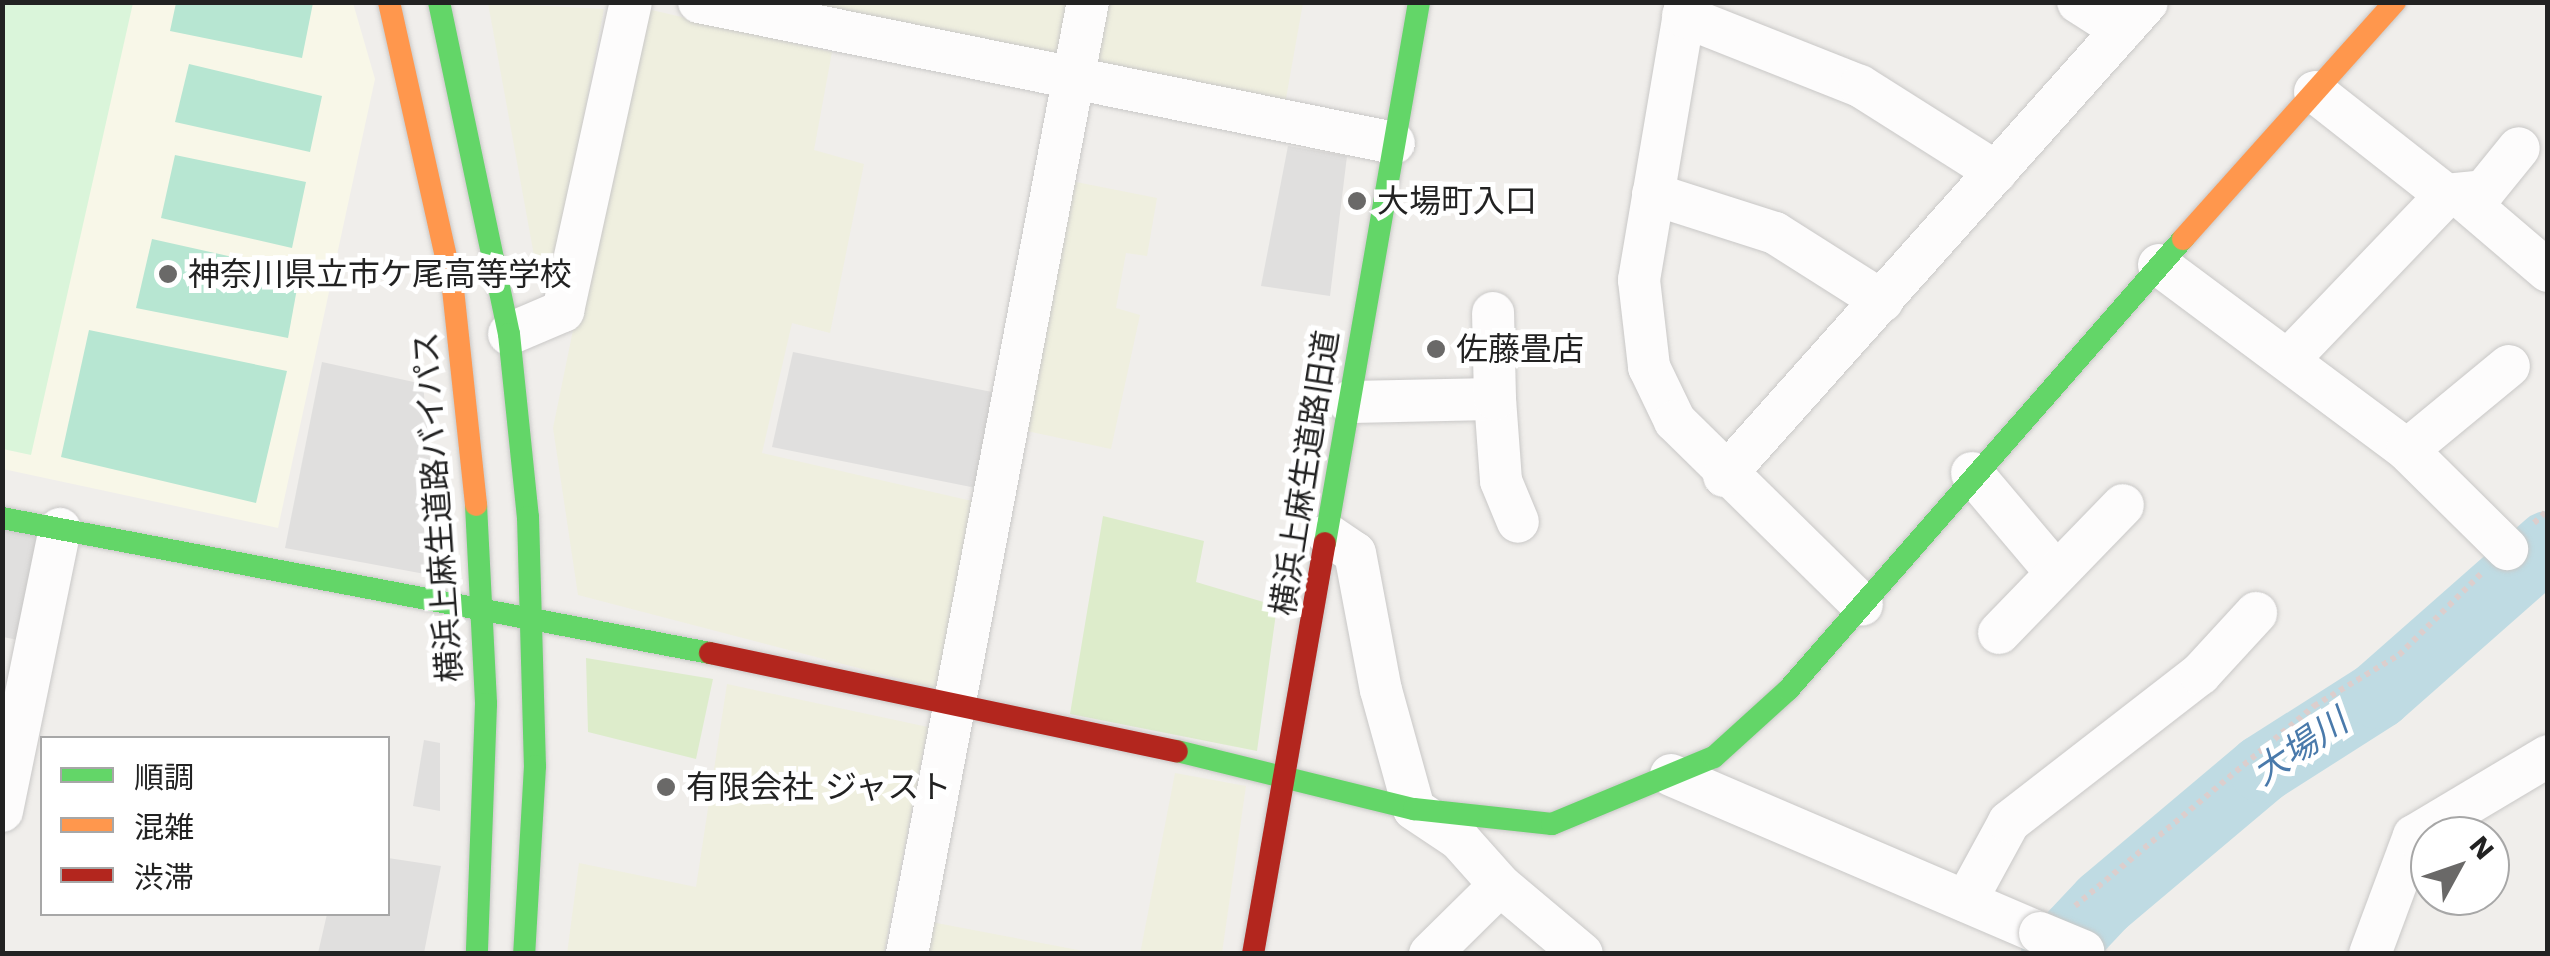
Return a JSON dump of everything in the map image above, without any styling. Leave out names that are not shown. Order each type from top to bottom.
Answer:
[{"type":"street","name":"横浜上麻生道路バイパス","points":[[389,2],[453,289],[482,605],[484,874],[477,954]]},
{"type":"street","points":[[439,2],[510,334],[534,620],[535,766],[524,954]]},
{"type":"street","points":[[510,334],[563,311],[631,2]]},
{"type":"street","points":[[699,2],[1070,81],[1394,143]]},
{"type":"street","points":[[906,954],[1088,2]]},
{"type":"street","name":"横浜上麻生道路旧道","points":[[1253,954],[1288,774],[1419,2]]},
{"type":"street","points":[[1724,476],[2134,16],[2078,2]]},
{"type":"street","points":[[2,518],[482,605],[534,620],[1288,774],[1318,790],[1414,809],[1552,824],[1714,757],[1788,690],[1972,473],[2395,2]]},
{"type":"street","points":[[1862,605],[1724,476],[1675,421],[1649,367],[1638,280],[1684,10],[1860,86],[1996,172]]},
{"type":"street","points":[[2315,92],[2548,270]]},
{"type":"street","points":[[2288,360],[2452,195],[2484,191],[2519,148]]},
{"type":"street","points":[[1653,194],[1775,233],[1882,301]]},
{"type":"street","points":[[2159,264],[2406,450],[2507,548]]},
{"type":"street","points":[[1494,314],[1500,481],[1518,522]]},
{"type":"street","points":[[2406,450],[2509,366]]},
{"type":"street","points":[[1349,402],[1495,398]]},
{"type":"street","points":[[1972,473],[2054,570]]},
{"type":"street","points":[[1999,633],[2054,570],[2123,505]]},
{"type":"street","points":[[2,811],[14,697],[60,529]]},
{"type":"street","points":[[1328,536],[1355,553],[1381,690],[1414,809],[1459,839],[1500,885],[1582,954]]},
{"type":"street","points":[[1966,901],[2010,822],[2200,674],[2256,613]]},
{"type":"street","points":[[2370,954],[2414,836],[2548,756]]},
{"type":"street","points":[[1671,776],[1966,901],[2069,938]]},
{"type":"street","points":[[1430,954],[1500,885]]},
{"type":"path","points":[[2069,938],[2314,706],[2398,655],[2548,510]]},
{"type":"shaded area","name":"神奈川県立市ケ尾高等学校","points":[[3,3],[353,3],[375,79],[278,528],[3,469]]},
{"type":"shaded area","points":[[1288,146],[1347,156],[1330,296],[1261,286]]},
{"type":"shaded area","points":[[793,352],[992,392],[976,488],[772,447]]},
{"type":"shaded area","points":[[322,362],[423,384],[441,577],[285,548]]},
{"type":"shaded area","points":[[2,530],[43,536],[23,641],[3,637]]},
{"type":"shaded area","points":[[424,740],[440,743],[440,811],[413,806]]},
{"type":"shaded area","points":[[390,858],[441,866],[424,953],[318,953],[327,916],[390,916]]},
{"type":"green space","points":[[2,3],[133,3],[31,455],[3,449]]},
{"type":"green space","points":[[176,3],[313,3],[302,58],[170,31]]},
{"type":"green space","points":[[488,3],[604,9],[555,272],[539,283]]},
{"type":"green space","points":[[760,3],[1070,3],[1058,62]]},
{"type":"green space","points":[[1107,3],[1303,3],[1285,104],[1094,63]]},
{"type":"green space","points":[[639,7],[832,52],[814,150],[864,164],[830,333],[792,323],[762,453],[972,501],[939,689],[578,595],[553,428]]},
{"type":"green space","points":[[189,64],[322,96],[310,152],[175,122]]},
{"type":"green space","points":[[175,155],[306,182],[292,248],[161,218]]},
{"type":"green space","points":[[1071,181],[1157,198],[1147,256],[1126,253],[1116,308],[1140,315],[1111,449],[1022,430]]},
{"type":"green space","points":[[152,239],[300,272],[288,338],[136,308]]},
{"type":"green space","points":[[89,330],[287,371],[256,503],[61,457]]},
{"type":"green space","points":[[1103,516],[1204,541],[1196,582],[1277,606],[1257,751],[1070,714]]},
{"type":"green space","points":[[586,658],[713,679],[696,759],[588,732]]},
{"type":"green space","points":[[727,684],[928,727],[884,953],[567,954],[579,863],[696,887]]},
{"type":"green space","points":[[1175,773],[1246,786],[1222,953],[1140,954]]},
{"type":"green space","points":[[926,921],[1094,953],[920,954]]},
{"type":"waterway","name":"大場川","points":[[2055,954],[2103,903],[2262,769],[2378,695],[2548,545]]},
{"type":"traffic: fast","points":[[439,2],[509,334],[528,517],[535,766],[524,954]]},
{"type":"traffic: fast","points":[[1325,543],[1419,2]]},
{"type":"traffic: fast","points":[[1177,751],[1414,809],[1552,824],[1714,757],[1788,690],[2183,239]]},
{"type":"traffic: fast","points":[[476,505],[486,704],[477,954]]},
{"type":"traffic: fast","points":[[2,518],[710,653]]},
{"type":"traffic: slow","points":[[389,2],[453,289],[476,505]]},
{"type":"traffic: slow","points":[[2183,239],[2395,2]]},
{"type":"traffic: jam","points":[[1253,954],[1325,543]]},
{"type":"traffic: jam","points":[[710,653],[1177,751]]},
{"type":"place","name":"大場町入口","points":[[1357,201]]},
{"type":"place","name":"神奈川県立市ケ尾高等学校","points":[[168,274]]},
{"type":"place","name":"佐藤畳店","points":[[1436,349]]},
{"type":"place","name":"有限会社 ジャスト","points":[[666,787]]}]
